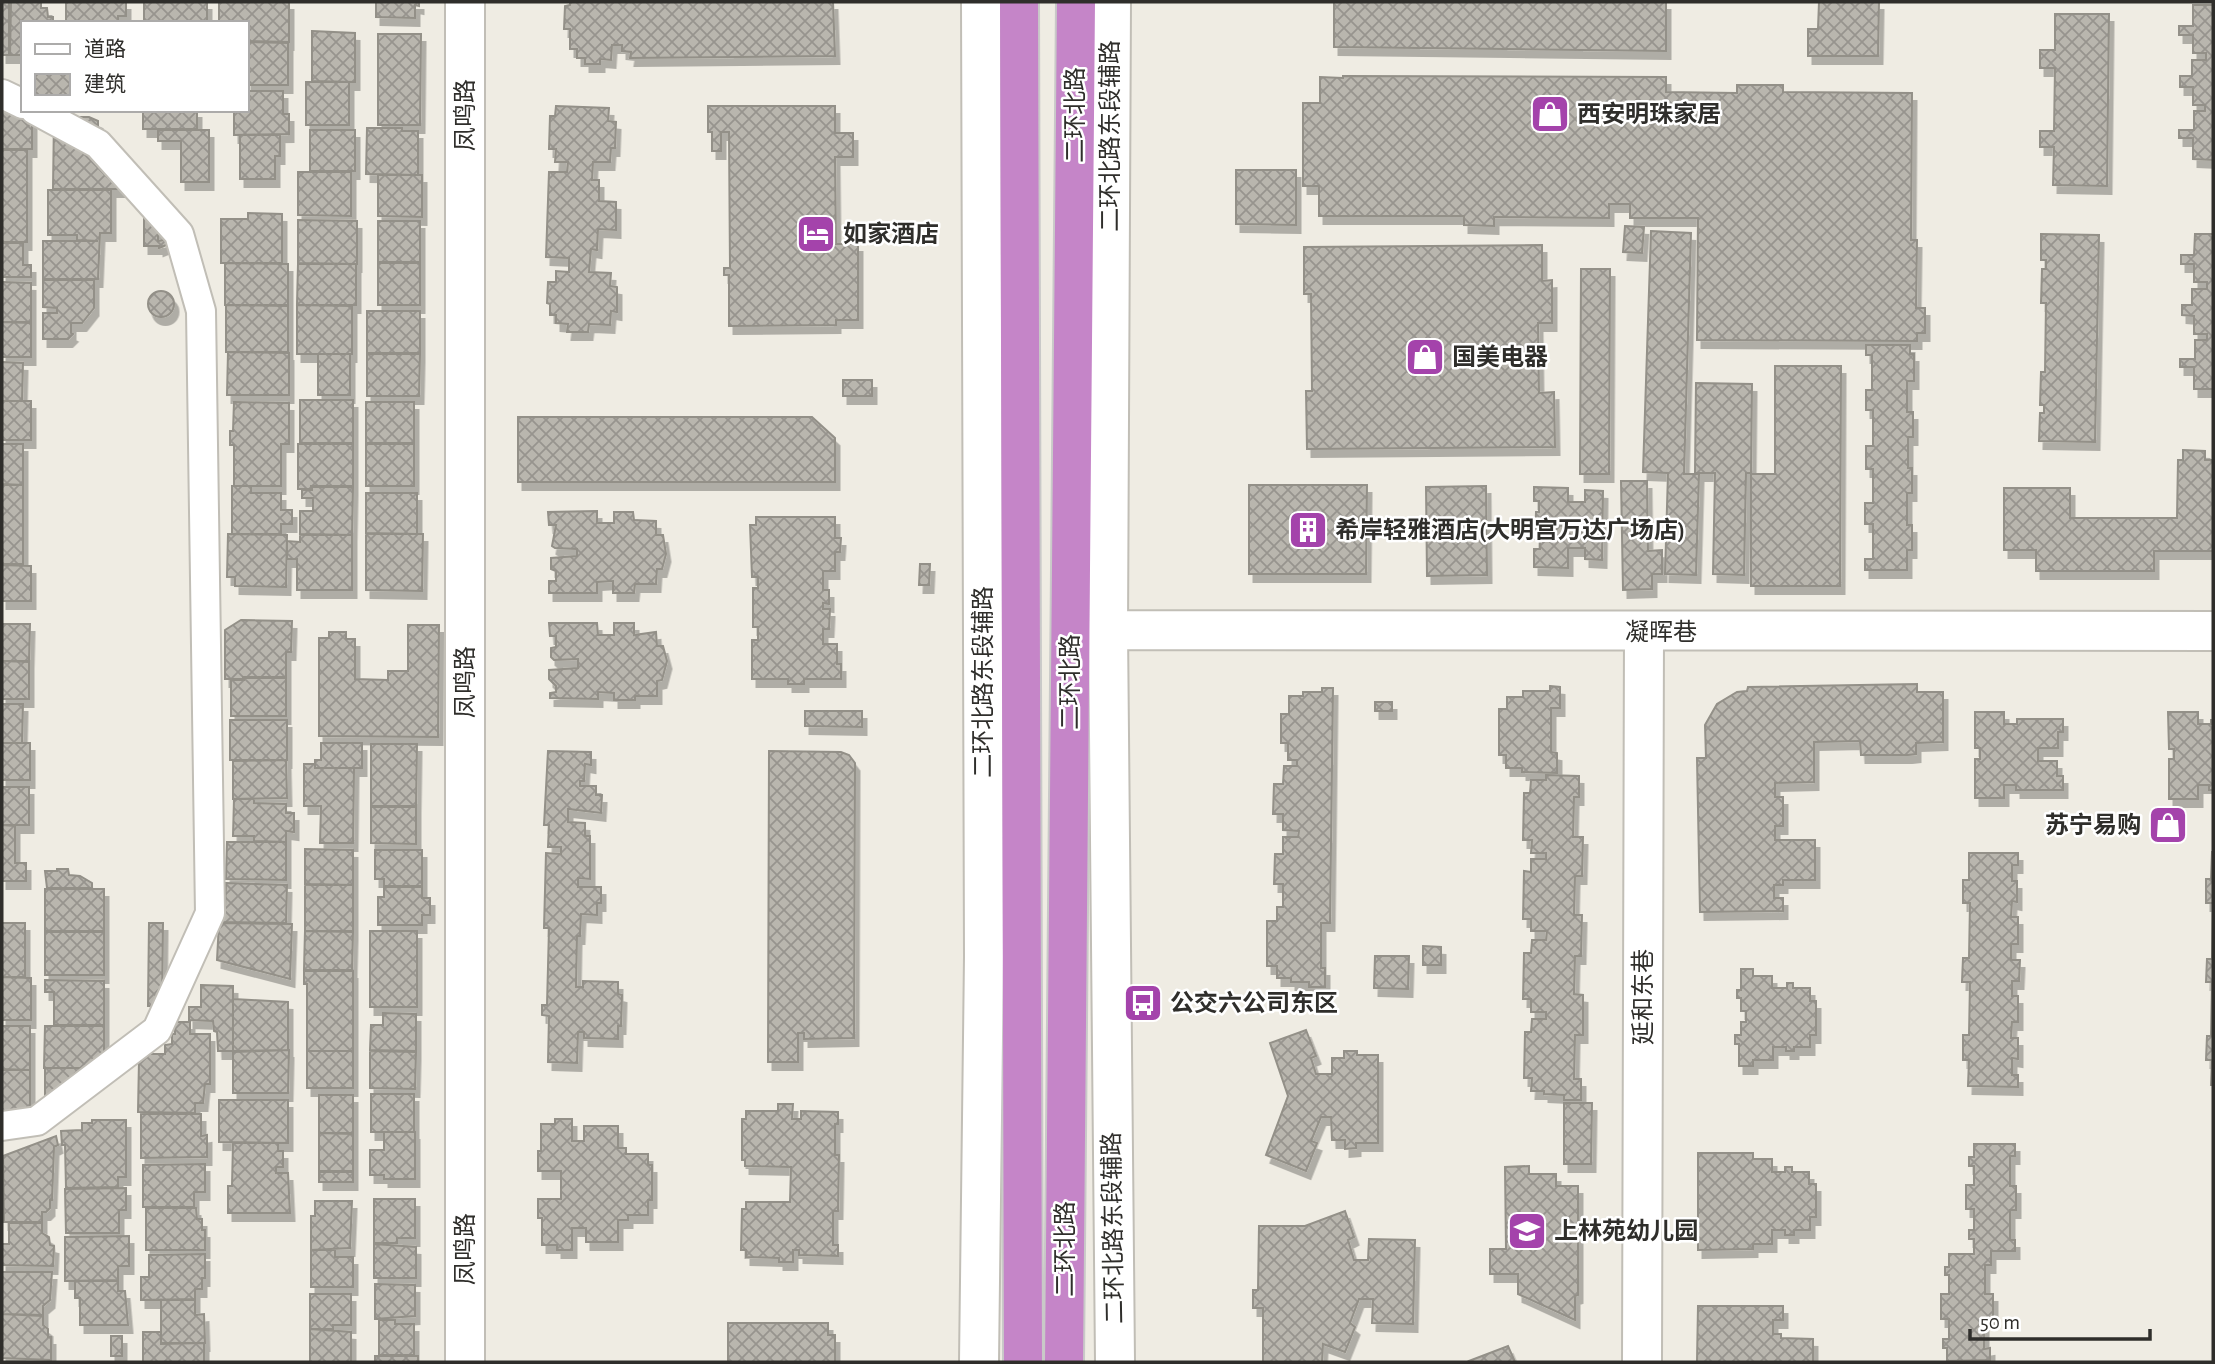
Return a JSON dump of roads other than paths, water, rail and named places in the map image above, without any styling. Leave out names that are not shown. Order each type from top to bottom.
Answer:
[{"type":"highway","name":"二环北路","points":[[1019,2],[1023,1362]]},
{"type":"highway","name":"二环北路","points":[[1064,1362],[1076,2]]},
{"type":"street","name":"凤鸣路","points":[[465,2],[465,1362]]},
{"type":"street","name":"二环北路东段辅路","points":[[979,1362],[984,957],[981,2]]},
{"type":"street","name":"二环北路东段辅路","points":[[1111,2],[1108,630],[1115,1362]]},
{"type":"street","points":[[2,94],[21,103]]},
{"type":"street","points":[[2,1126],[37,1121],[157,1030],[210,913],[201,311],[179,234],[98,144],[39,112]]},
{"type":"street","name":"凝晖巷","points":[[1108,630],[2213,631]]},
{"type":"street","name":"延和东巷","points":[[1642,1362],[1644,632]]},
{"type":"place","name":"西安明珠家居","points":[[1550,114]]},
{"type":"place","name":"如家酒店","points":[[816,234]]},
{"type":"place","name":"国美电器","points":[[1425,357]]},
{"type":"place","name":"希岸轻雅酒店(大明宫万达广场店)","points":[[1308,530]]},
{"type":"place","name":"苏宁易购","points":[[2168,825]]},
{"type":"place","name":"公交六公司东区","points":[[1143,1003]]},
{"type":"place","name":"上林苑幼儿园","points":[[1527,1231]]}]
